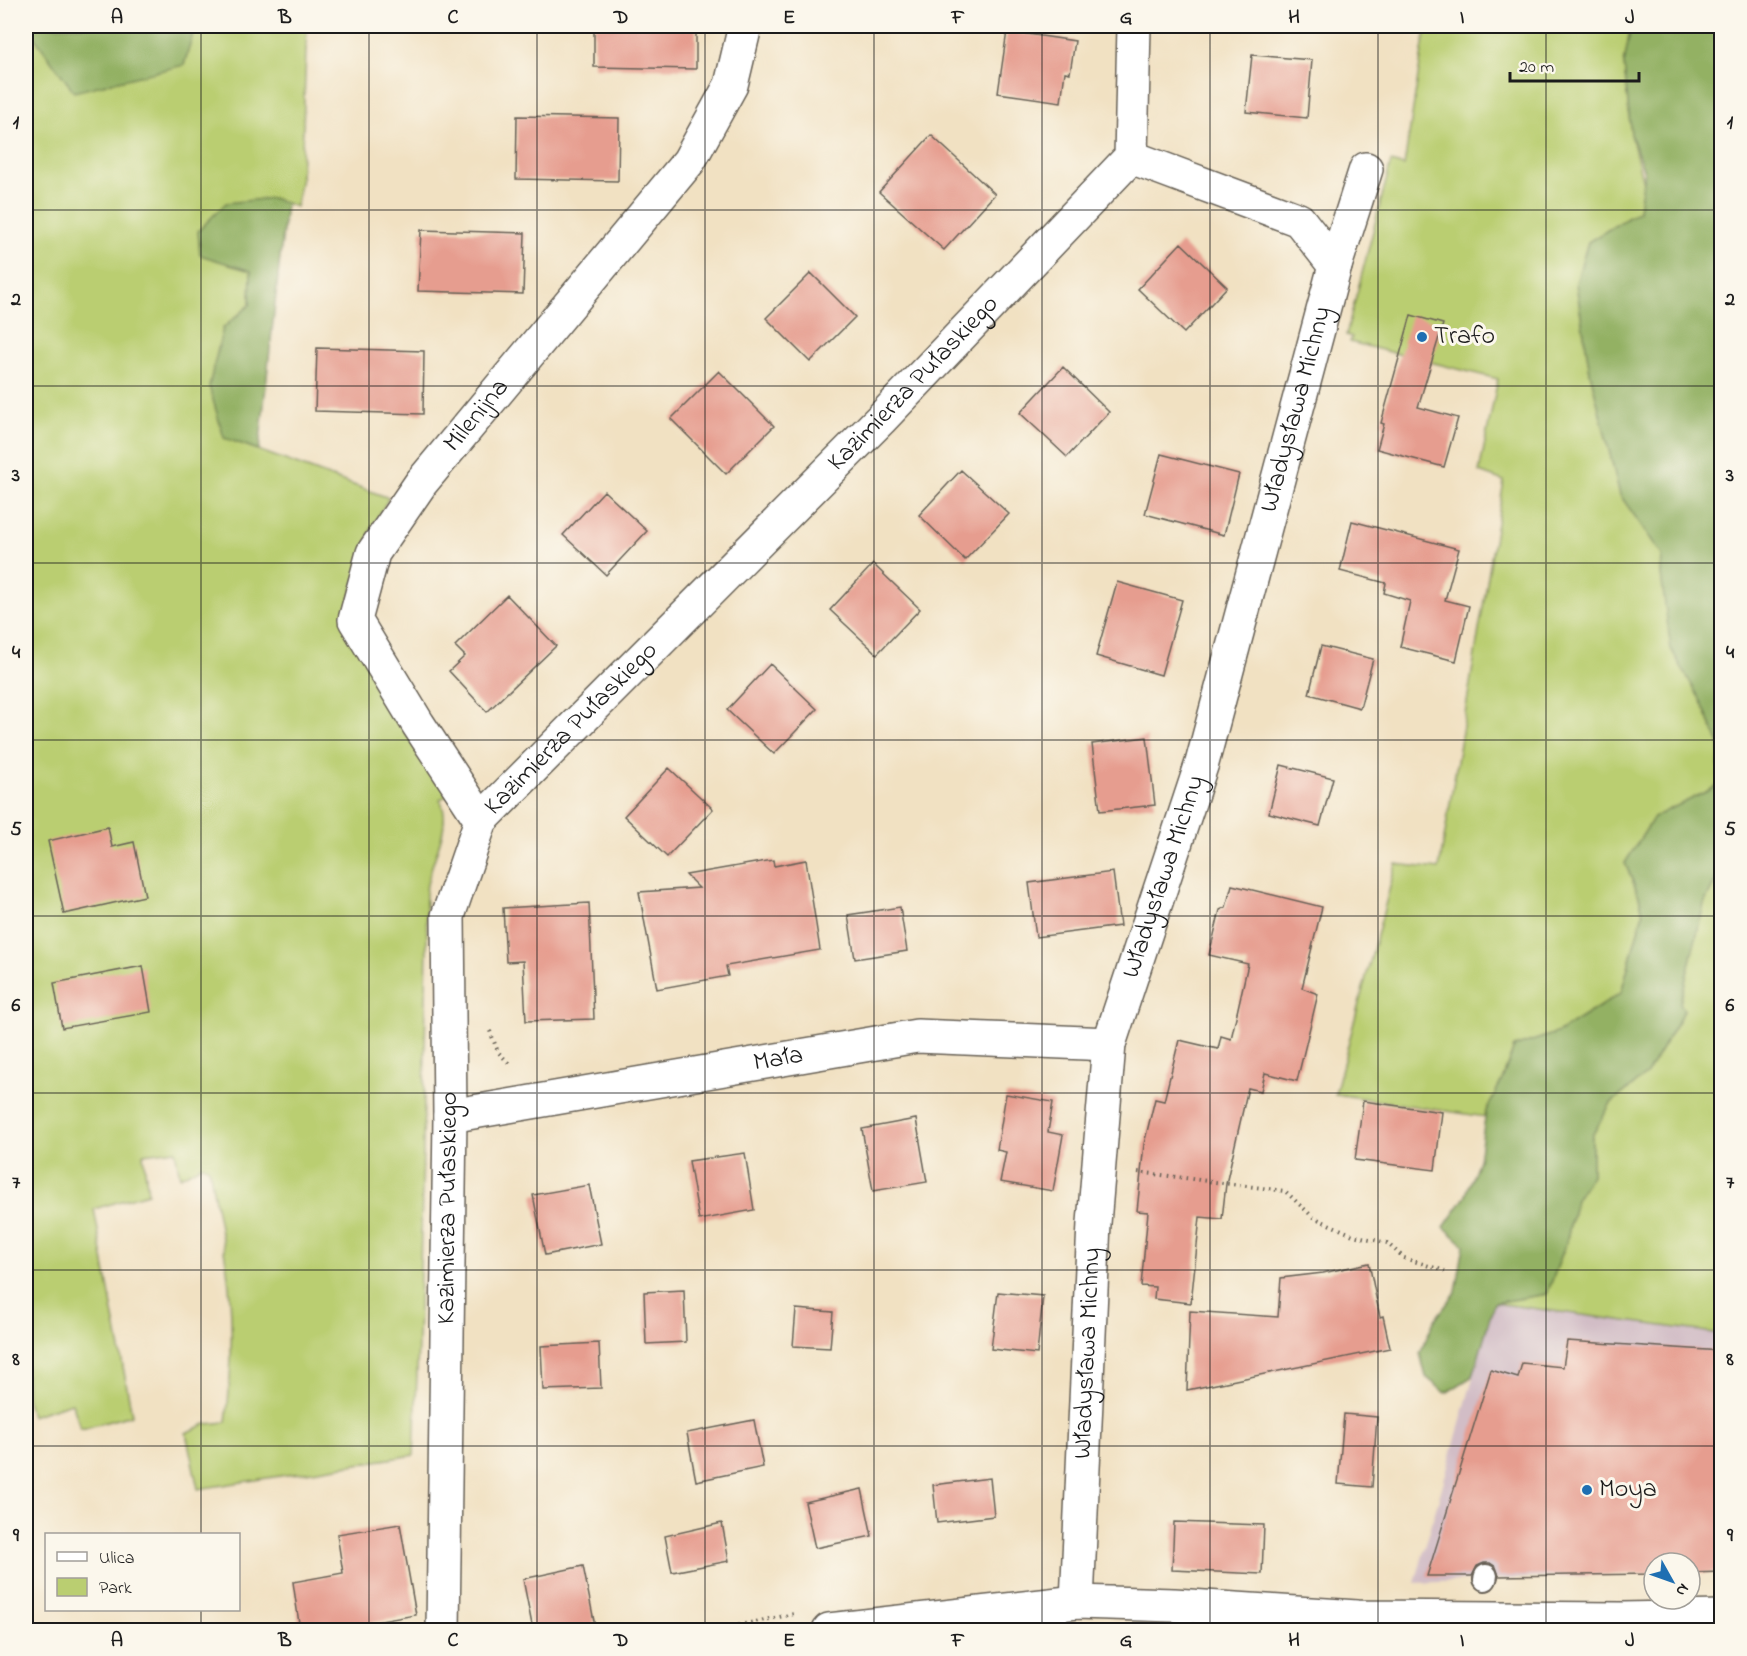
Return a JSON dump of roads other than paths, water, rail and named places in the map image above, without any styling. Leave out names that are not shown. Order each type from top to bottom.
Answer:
[{"type":"street","name":"Milenijna","points":[[481,820],[418,724],[356,620],[373,553],[421,483],[689,161],[731,85],[745,26]]},
{"type":"street","points":[[1134,26],[1131,157],[1299,220],[1335,266]]},
{"type":"street","name":"Kazimierza Pułaskiego","points":[[443,1630],[450,1116],[448,916],[481,820],[881,419],[1131,157]]},
{"type":"street","name":"Władysława Michny","points":[[1077,1602],[1093,1234],[1109,1044],[1202,764],[1335,266],[1366,169]]},
{"type":"street","name":"Mała","points":[[450,1116],[917,1036],[1109,1044]]},
{"type":"street","points":[[829,1630],[1077,1602],[1174,1605],[1357,1617],[1622,1619],[1722,1617]]},
{"type":"place","name":"Trafo","points":[[1422,337]]},
{"type":"place","name":"Moya","points":[[1587,1490]]}]
